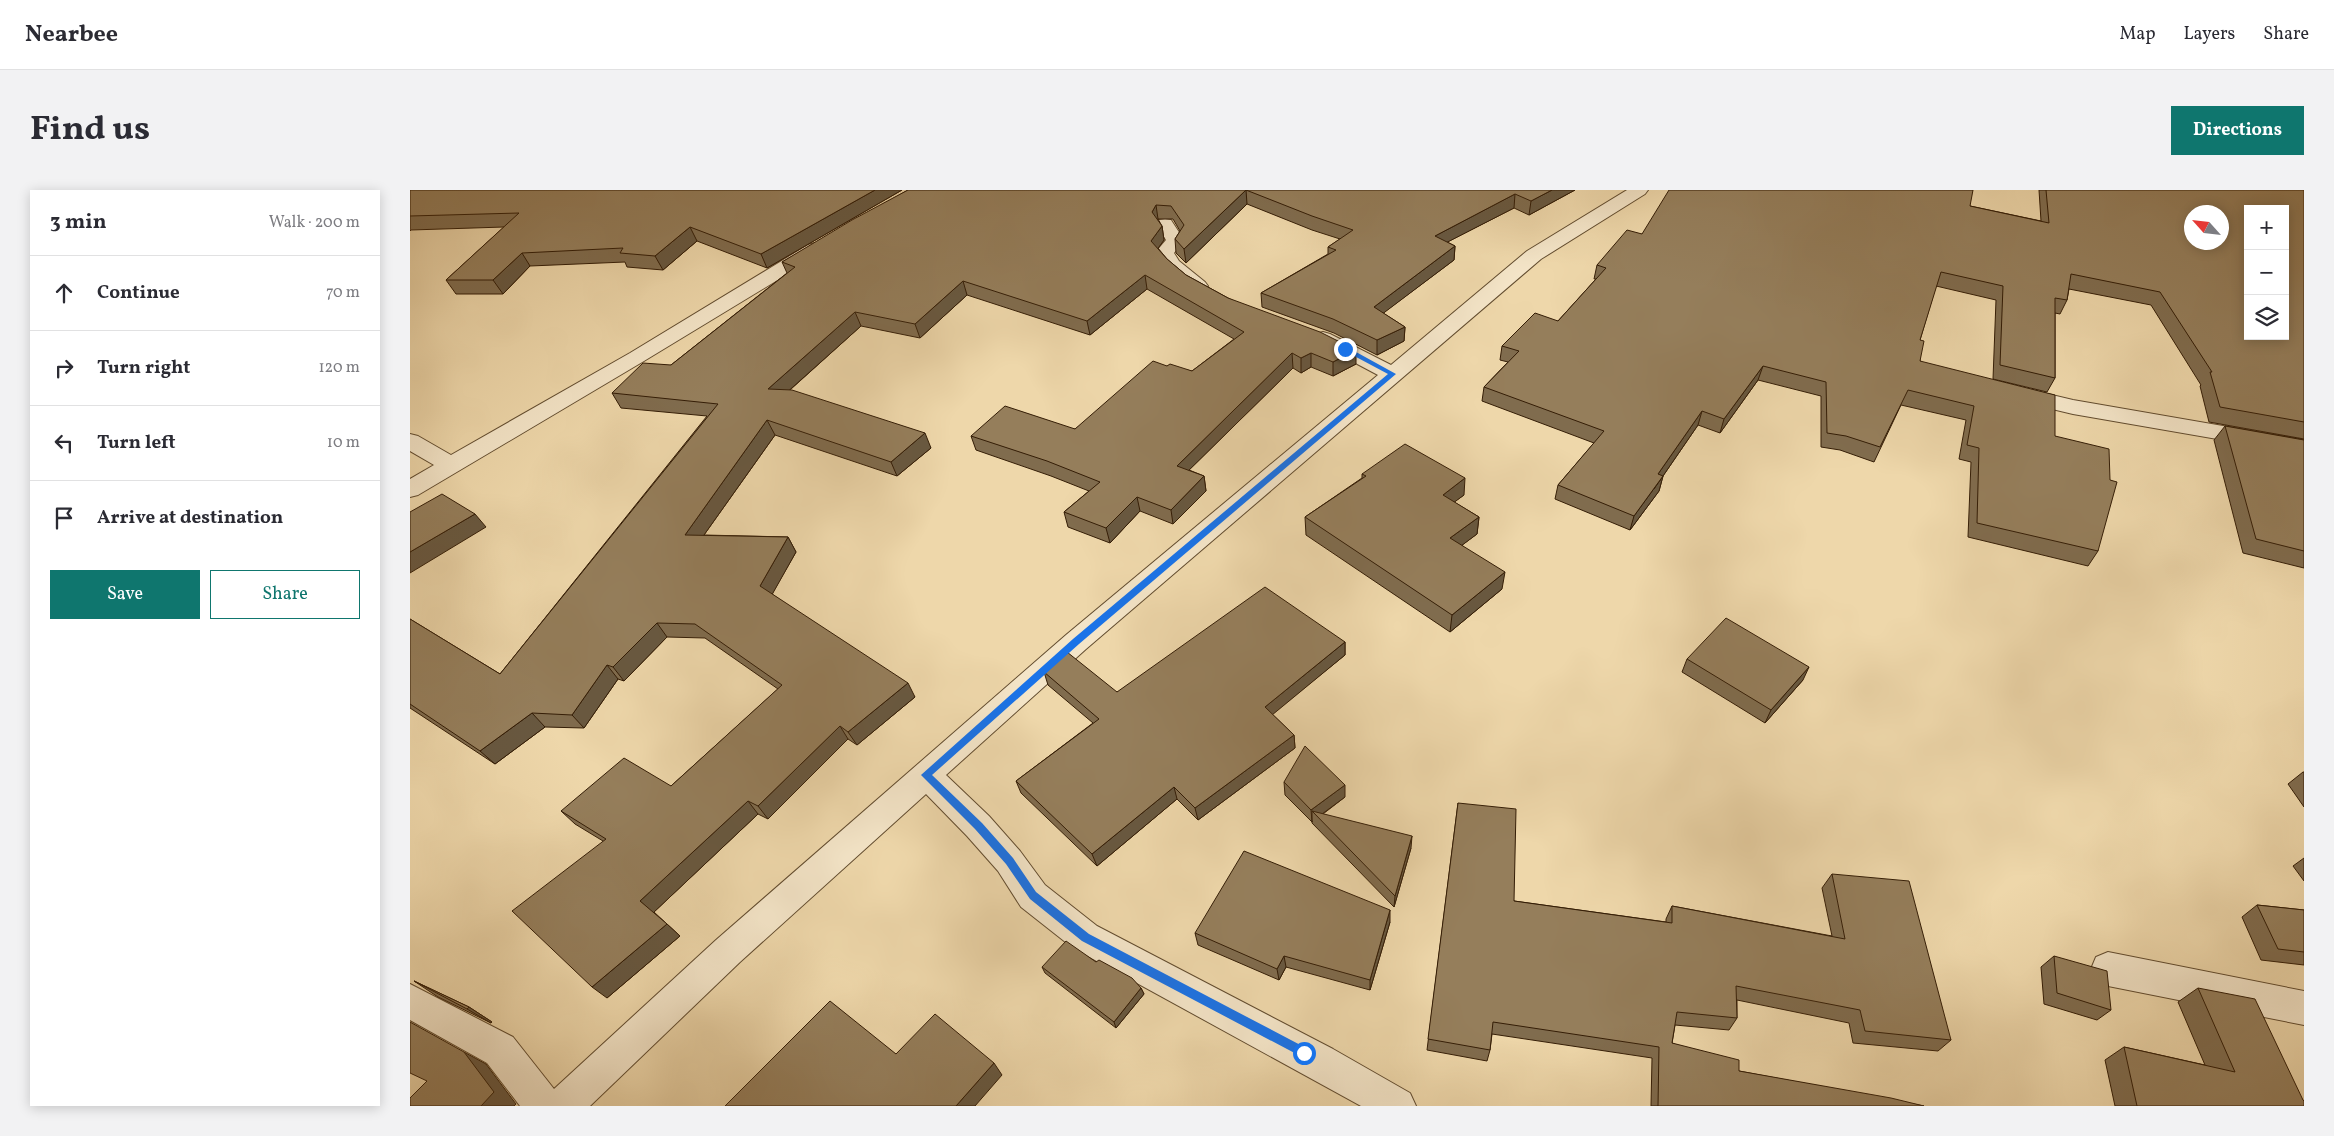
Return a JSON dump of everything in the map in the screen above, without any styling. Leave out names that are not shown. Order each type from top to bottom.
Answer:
[{"type":"street","points":[[563,1106],[728,951],[1076,642],[1534,255],[1639,190]]},
{"type":"street","points":[[1165,224],[1175,240],[1164,253],[1172,265],[1208,294],[1217,297]]},
{"type":"street","points":[[410,489],[450,464],[637,357],[833,238]]},
{"type":"street","points":[[1304,331],[1330,340],[1392,374]]},
{"type":"street","points":[[1997,389],[2073,407],[2304,447]]},
{"type":"street","points":[[410,442],[450,464]]},
{"type":"street","points":[[926,775],[985,833],[1009,861],[1033,896],[1085,937],[1320,1062],[1397,1106]]},
{"type":"street","points":[[2108,969],[2304,1008]]},
{"type":"street","points":[[410,1001],[500,1050],[543,1106]]},
{"type":"building","points":[[410,190],[875,190],[761,254],[690,227],[655,256],[620,253],[623,248],[522,253],[493,280],[446,280],[519,213],[410,216]]},
{"type":"building","points":[[908,190],[1246,190],[1184,249],[1175,239],[1184,225],[1171,206],[1156,205],[1152,212],[1162,226],[1151,241],[1167,259],[1186,275],[1228,298],[1320,332],[1356,350],[1333,362],[1311,353],[1301,358],[1292,353],[1177,466],[1204,476],[1171,510],[1137,497],[1106,528],[1064,512],[1100,482],[1047,461],[971,436],[1005,406],[1075,429],[1153,361],[1192,371],[1244,332],[1145,275],[1087,321],[963,281],[915,324],[855,312],[768,389],[792,390],[925,433],[891,462],[767,420],[685,535],[788,537],[760,586],[908,683],[848,732],[840,726],[758,806],[748,801],[640,901],[667,924],[592,987],[512,911],[606,839],[561,811],[624,758],[671,786],[782,685],[695,624],[657,623],[613,667],[607,665],[572,715],[532,713],[480,751],[410,704],[410,619],[500,674],[718,404],[612,393],[643,363],[671,365],[795,267],[782,262],[852,220]]},
{"type":"building","points":[[1246,190],[1552,190],[1531,201],[1515,194],[1435,236],[1455,246],[1374,307],[1405,327],[1377,340],[1333,319],[1261,293],[1336,250],[1328,247],[1353,230]]},
{"type":"building","points":[[1669,190],[1973,190],[1970,206],[2049,223],[2046,190],[2304,190],[2304,422],[2220,407],[2210,372],[2212,372],[2160,292],[2071,274],[2067,300],[2055,298],[2055,378],[2000,365],[2003,286],[1941,272],[1920,340],[1924,341],[1920,361],[2055,395],[2055,436],[2109,449],[2110,480],[2117,482],[2098,551],[1977,523],[1979,448],[1967,445],[1974,406],[1908,390],[1880,447],[1846,436],[1827,433],[1826,382],[1763,366],[1724,419],[1702,411],[1658,474],[1663,476],[1634,516],[1558,485],[1604,431],[1484,387],[1519,351],[1502,346],[1535,313],[1558,321],[1606,268],[1597,265],[1627,230],[1642,234]]},
{"type":"building","points":[[2225,426],[2304,440],[2304,551],[2256,539]]},
{"type":"building","points":[[1405,444],[1465,478],[1443,495],[1479,517],[1450,538],[1505,572],[1452,615],[1305,517],[1366,476],[1362,474]]},
{"type":"building","points":[[442,494],[475,514],[410,552],[410,512]]},
{"type":"building","points":[[1265,587],[1345,642],[1265,707],[1294,735],[1195,808],[1174,787],[1092,854],[1016,781],[1099,719],[1044,672],[1067,652],[1117,692]]},
{"type":"building","points":[[1726,618],[1809,667],[1771,710],[1687,659]]},
{"type":"building","points":[[1305,746],[1345,785],[1311,810],[1284,782]]},
{"type":"building","points":[[1458,803],[1516,809],[1514,901],[1672,923],[1672,906],[1845,939],[1832,874],[1909,881],[1951,1040],[1865,1031],[1860,1010],[1736,986],[1737,1018],[1677,1012],[1672,1043],[1739,1060],[1739,1071],[1891,1098],[1924,1106],[1658,1106],[1659,1047],[1493,1022],[1490,1050],[1428,1039]]},
{"type":"building","points":[[1312,811],[1412,836],[1395,896]]},
{"type":"building","points":[[1244,851],[1390,910],[1370,980],[1284,956],[1277,969],[1195,933]]},
{"type":"building","points":[[2257,905],[2304,910],[2304,952],[2278,949]]},
{"type":"building","points":[[1066,941],[1096,962],[1099,960],[1132,978],[1141,988],[1114,1022],[1042,967]]},
{"type":"building","points":[[2054,956],[2107,971],[2111,1010],[2057,993]]},
{"type":"building","points":[[414,981],[469,1007],[467,1009]]},
{"type":"building","points":[[2198,988],[2255,999],[2304,1101],[2304,1106],[2137,1106],[2124,1047],[2235,1072]]},
{"type":"building","points":[[830,1001],[896,1054],[935,1014],[994,1063],[956,1106],[725,1106]]},
{"type":"building","points":[[410,1022],[464,1052],[494,1092],[481,1106],[410,1106],[410,1098],[427,1081],[410,1073]]},
{"type":"route","points":[[1304,1053],[1085,937],[1033,896],[1009,861],[978,826],[926,775],[1076,642],[1392,374],[1345,349]]}]
